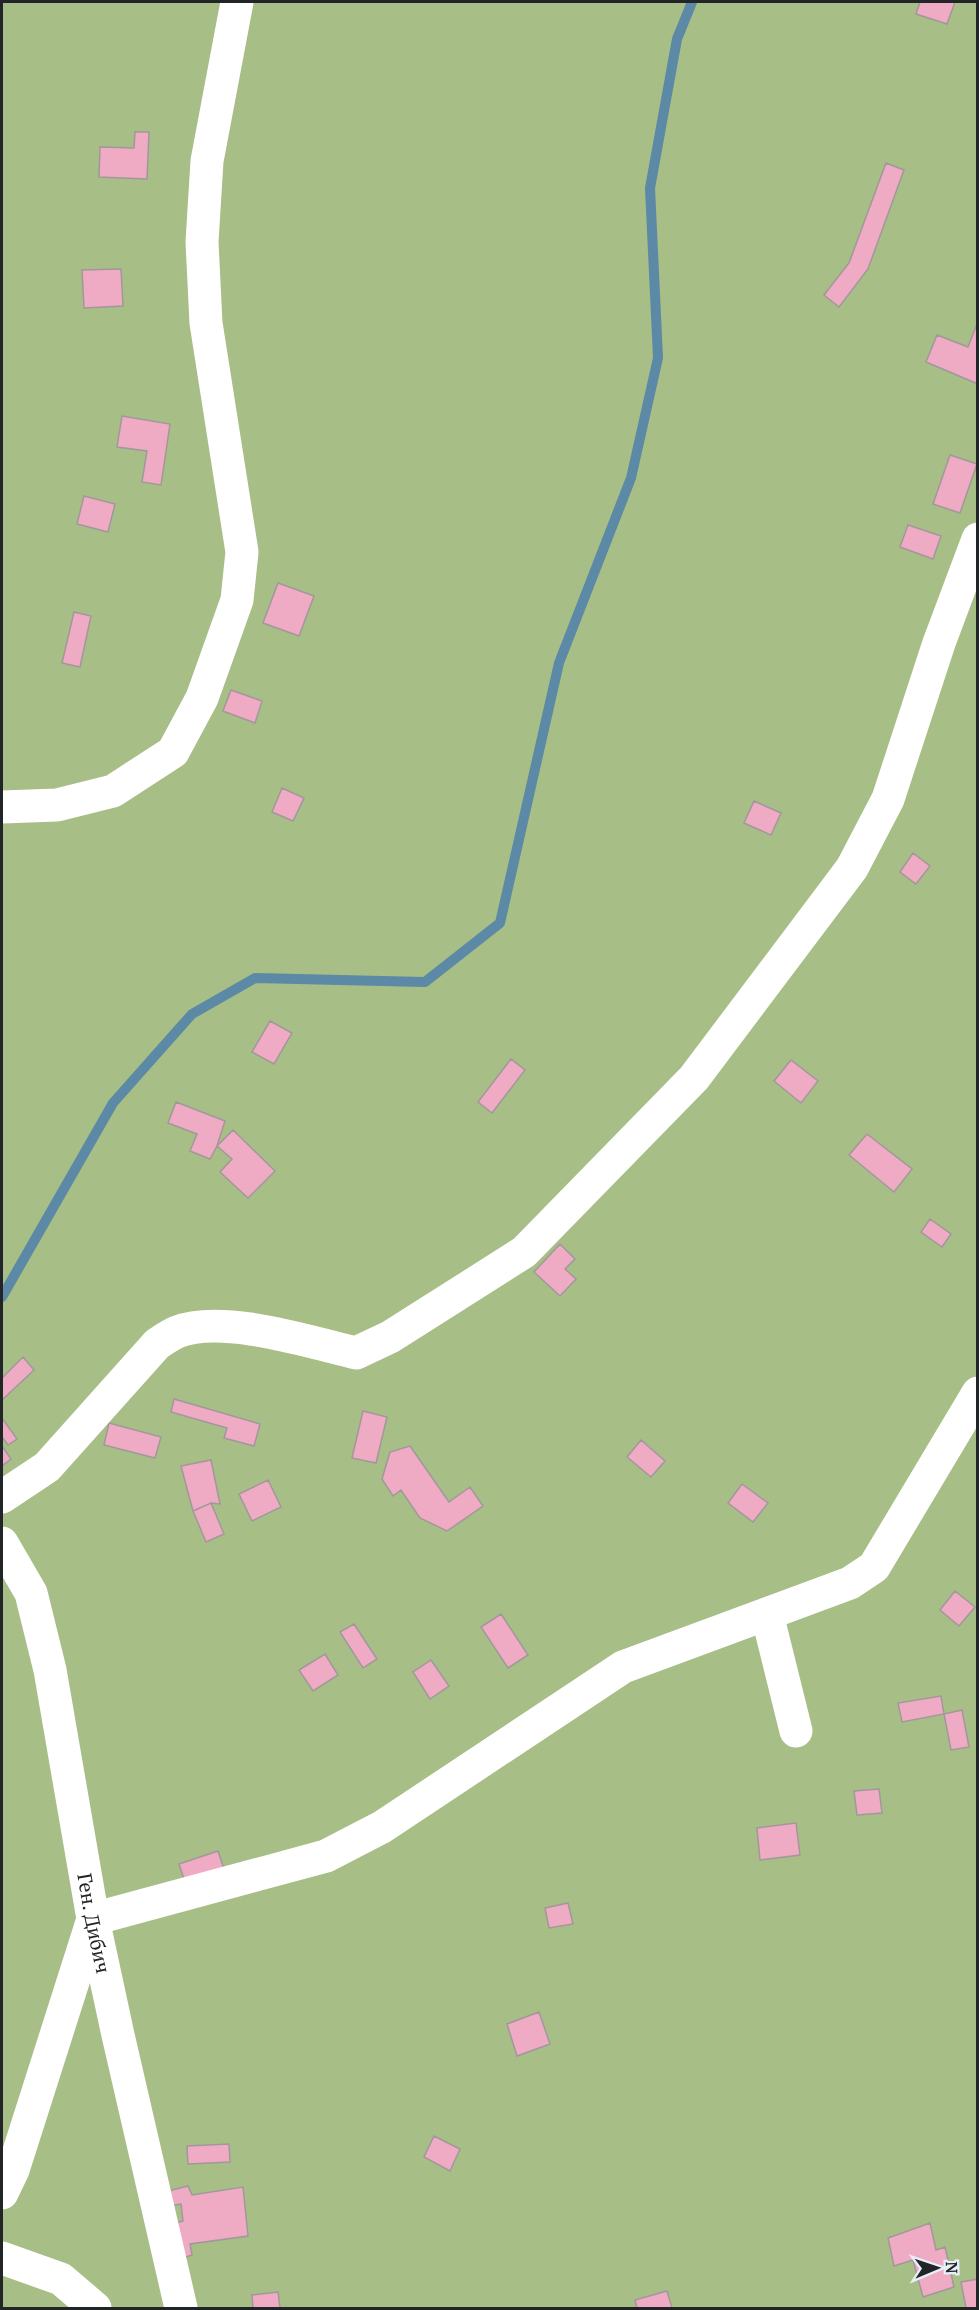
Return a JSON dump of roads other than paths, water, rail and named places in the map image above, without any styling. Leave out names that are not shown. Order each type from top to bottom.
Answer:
[{"type":"street","points":[[2,807],[57,806],[113,791],[172,752],[202,698],[237,600],[242,552],[206,323],[202,242],[207,162],[237,2]]},
{"type":"street","points":[[2,1497],[47,1467],[157,1344],[178,1332],[206,1327],[260,1329],[356,1353],[390,1337],[524,1252],[694,1078],[852,868],[888,799],[939,643],[978,540]]},
{"type":"street","points":[[2,2193],[13,2170],[93,1919],[326,1856],[382,1827],[623,1667],[850,1583],[874,1568],[978,1394]]},
{"type":"street","name":"Ген. Дибич","points":[[2,1543],[31,1593],[48,1659],[93,1919],[181,2308]]},
{"type":"street","points":[[767,1614],[796,1731]]},
{"type":"street","points":[[2,2259],[61,2279],[95,2308]]},
{"type":"waterway","points":[[2,1297],[113,1103],[192,1014],[255,978],[425,982],[500,923],[559,663],[631,478],[658,358],[650,188],[677,39],[692,2]]}]
